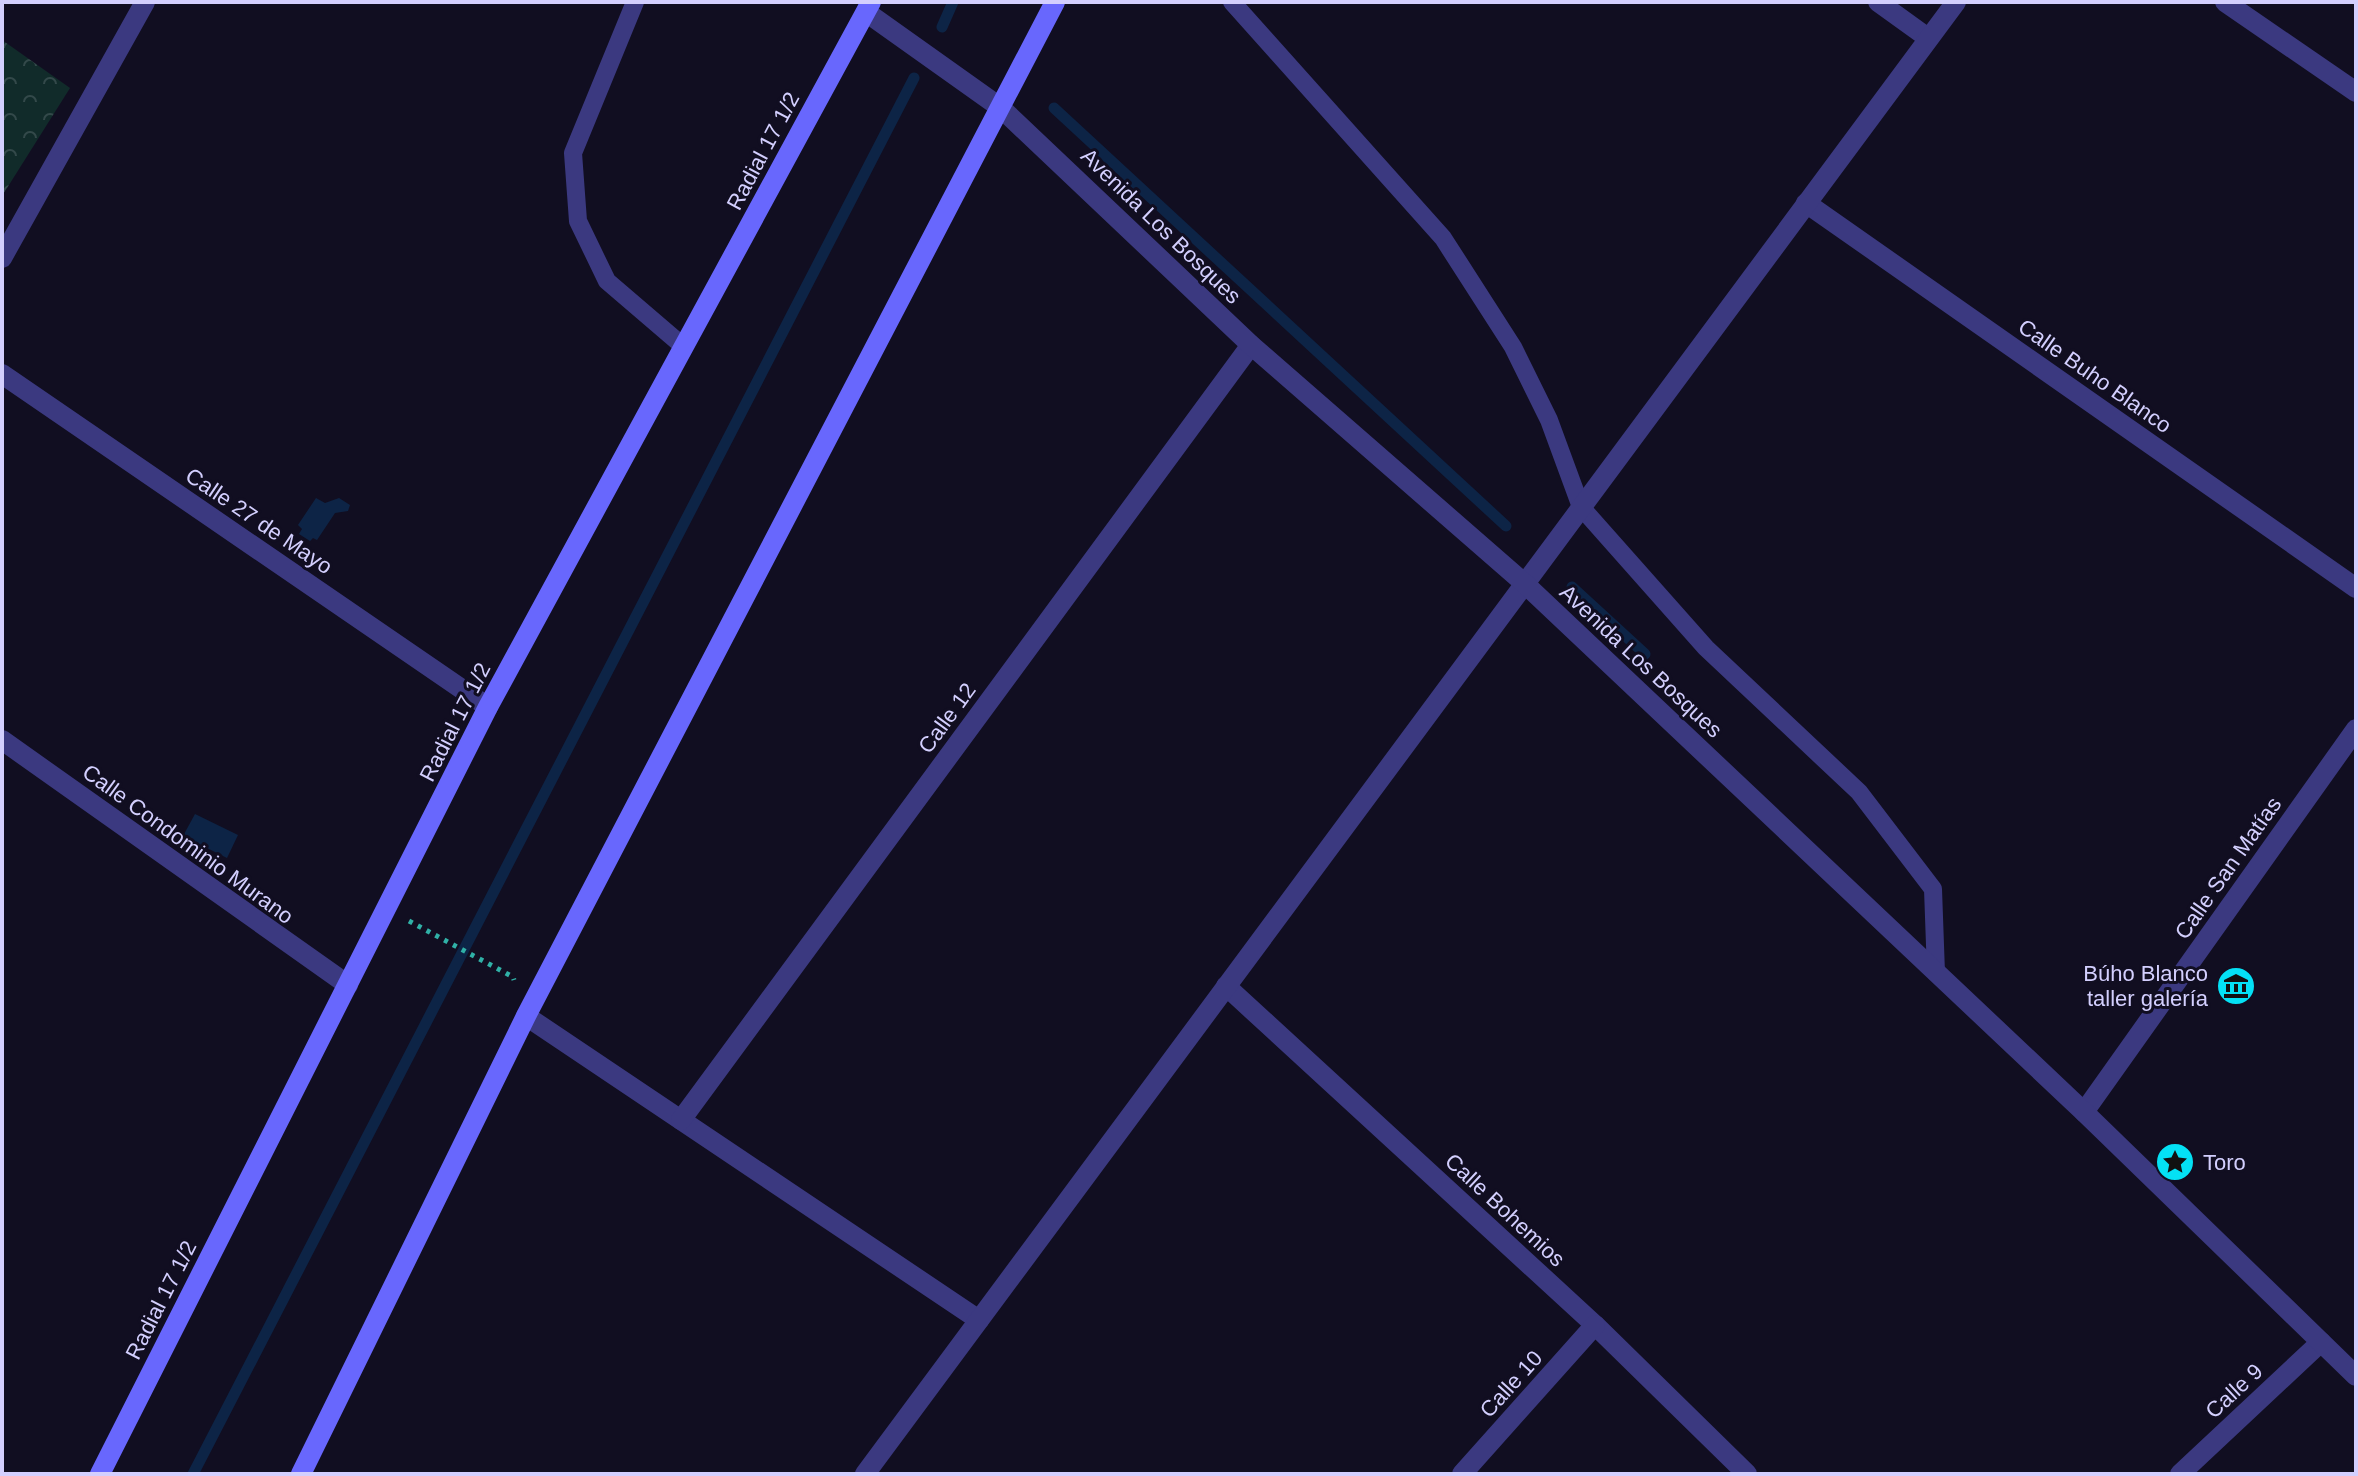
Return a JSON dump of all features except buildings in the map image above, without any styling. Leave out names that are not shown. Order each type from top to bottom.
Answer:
[{"type":"main road","points":[[301,1474],[526,1016],[1055,2]]},
{"type":"main road","name":"Radial 17 1/2","points":[[100,1474],[488,707],[869,7]]},
{"type":"street","points":[[2,258],[145,2]]},
{"type":"street","points":[[1878,2],[1928,38]]},
{"type":"street","points":[[865,1474],[1956,2]]},
{"type":"street","points":[[2225,2],[2356,92]]},
{"type":"street","name":"Avenida Los Bosques","points":[[869,7],[1001,108],[1251,345],[1524,583],[2084,1112],[2356,1376]]},
{"type":"street","name":"Calle Buho Blanco","points":[[1806,203],[2356,588]]},
{"type":"street","name":"Calle 12","points":[[681,1120],[1251,345]]},
{"type":"street","name":"Calle 27 de Mayo","points":[[2,374],[488,707]]},
{"type":"street","name":"Calle San Matías","points":[[2084,1112],[2356,729]]},
{"type":"street","name":"Calle Condominio Murano","points":[[2,740],[348,985]]},
{"type":"street","name":"Calle Bohemios","points":[[1226,986],[1595,1325],[1747,1474]]},
{"type":"street","points":[[526,1016],[979,1320]]},
{"type":"street","name":"Calle 10","points":[[1462,1474],[1595,1325]]},
{"type":"street","name":"Calle 9","points":[[2180,1474],[2321,1342]]},
{"type":"lane","points":[[635,2],[573,153],[578,221],[607,281],[684,347]]},
{"type":"lane","points":[[1232,2],[1443,238],[1513,347],[1549,420],[1581,507],[1706,648],[1859,792],[1933,889],[1936,973]]},
{"type":"path","points":[[440,938],[487,964]]},
{"type":"green space","points":[[2,40],[70,88],[2,196]]},
{"type":"water","points":[[316,498],[325,503],[339,498],[350,505],[348,511],[335,513],[317,540],[313,538],[310,541],[299,534],[302,529],[298,525]]},
{"type":"water","points":[[195,814],[238,835],[227,858],[183,836]]},
{"type":"waterway","points":[[942,27],[953,2]]},
{"type":"waterway","points":[[193,1474],[914,78]]},
{"type":"waterway","points":[[1054,108],[1506,526]]},
{"type":"waterway","points":[[1572,587],[1645,654]]},
{"type":"place","name":"Búho Blanco taller galería","points":[[2236,986]]},
{"type":"place","name":"Toro","points":[[2175,1162]]}]
